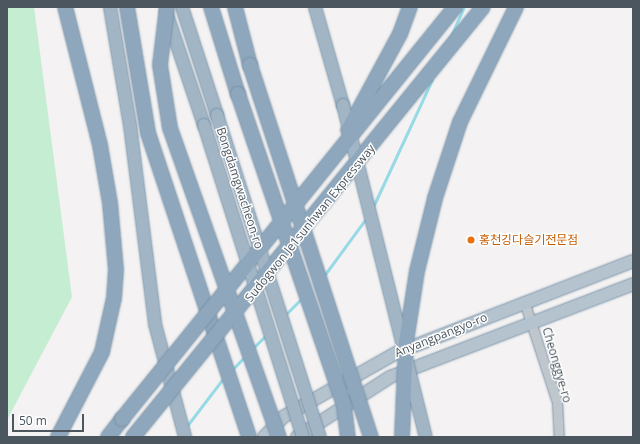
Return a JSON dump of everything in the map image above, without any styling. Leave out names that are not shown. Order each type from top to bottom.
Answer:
[{"type":"highway","points":[[58,437],[102,352],[112,310],[116,270],[110,203],[100,145],[65,7]]},
{"type":"highway","points":[[110,7],[130,126],[155,324],[169,382],[185,437]]},
{"type":"highway","points":[[127,7],[148,133],[249,437]]},
{"type":"highway","points":[[166,7],[160,65],[170,128],[279,437]]},
{"type":"highway","name":"Bongdamgwacheon-ro","points":[[166,7],[303,437]]},
{"type":"highway","name":"Bongdamgwacheon-ro","points":[[182,7],[320,437]]},
{"type":"highway","points":[[211,7],[238,94],[344,406],[348,437]]},
{"type":"highway","points":[[235,7],[250,65],[371,437]]},
{"type":"highway","points":[[315,7],[343,105],[426,437]]},
{"type":"highway","points":[[332,161],[400,34],[410,7]]},
{"type":"highway","name":"Sudogwon Je1sunhwan Expressway","points":[[108,437],[455,7]]},
{"type":"highway","name":"Sudogwon Je1sunhwan Expressway","points":[[133,437],[483,7]]},
{"type":"highway","points":[[402,437],[406,342],[417,271],[434,198],[460,122],[516,7]]},
{"type":"main road","name":"Anyangpangyo-ro","points":[[264,437],[283,417],[342,380],[396,353],[524,301],[633,261]]},
{"type":"main road","name":"Anyangpangyo-ro","points":[[297,437],[390,377],[531,320],[633,284]]},
{"type":"street","name":"Cheonggye-ro","points":[[524,301],[557,402],[559,437]]},
{"type":"green space","points":[[7,7],[34,7],[72,297],[7,420]]},
{"type":"waterway","points":[[450,38],[464,7]]},
{"type":"waterway","points":[[372,209],[432,80]]},
{"type":"waterway","points":[[323,277],[367,217]]},
{"type":"waterway","points":[[285,315],[302,298]]},
{"type":"waterway","points":[[253,348],[267,334]]},
{"type":"waterway","points":[[231,371],[246,355]]},
{"type":"waterway","points":[[186,427],[225,376]]},
{"type":"place","name":"홍천깅다슬기전문점","points":[[471,240]]}]
